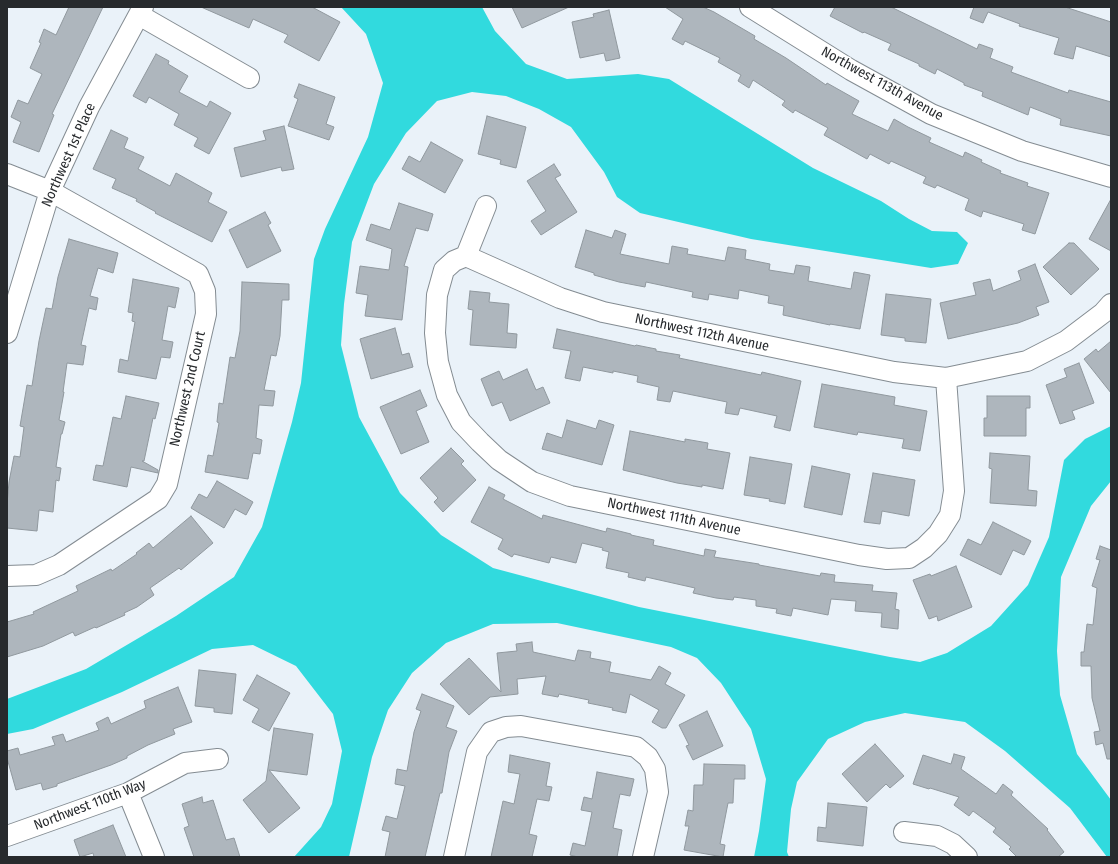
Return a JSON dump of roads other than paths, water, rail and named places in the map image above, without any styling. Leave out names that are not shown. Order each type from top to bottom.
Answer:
[{"type":"street","name":"Northwest 113th Avenue","points":[[750,7],[851,70],[930,114],[1022,151],[1111,177]]},
{"type":"street","points":[[141,11],[249,78]]},
{"type":"street","name":"Northwest 1st Place","points":[[7,334],[50,190],[89,107],[141,11]]},
{"type":"street","name":"Northwest 2nd Court","points":[[7,174],[50,190],[198,274],[205,291],[206,314],[167,484],[158,499],[59,565],[36,575],[7,576]]},
{"type":"street","points":[[466,256],[486,206]]},
{"type":"street","name":"Northwest 112th Avenue","points":[[466,256],[560,298],[603,312],[894,372],[946,378],[1027,361],[1066,341],[1103,313],[1111,304]]},
{"type":"street","name":"Northwest 111th Avenue","points":[[466,256],[454,261],[444,270],[437,295],[435,333],[438,362],[447,395],[461,422],[499,460],[532,482],[570,496],[859,555],[887,559],[909,558],[924,548],[938,534],[950,515],[954,491],[946,378]]},
{"type":"street","points":[[454,857],[477,752],[491,732],[506,727],[521,726],[636,747],[648,757],[655,769],[658,792],[643,857]]},
{"type":"street","name":"Northwest 110th Way","points":[[7,836],[128,793],[185,763],[218,759]]},
{"type":"street","points":[[128,793],[154,857]]},
{"type":"street","points":[[904,832],[938,836],[953,844],[967,857]]},
{"type":"water","points":[[341,7],[482,7],[495,31],[526,64],[567,79],[638,74],[669,79],[813,168],[881,201],[909,219],[932,231],[957,232],[968,243],[958,264],[931,268],[751,239],[640,213],[617,197],[604,172],[571,127],[539,109],[506,96],[472,92],[437,101],[406,133],[374,184],[352,242],[344,304],[341,345],[359,417],[400,493],[441,535],[493,568],[639,607],[920,662],[947,653],[991,626],[1028,585],[1049,537],[1064,460],[1085,439],[1111,426],[1111,481],[1091,506],[1061,577],[1057,651],[1060,695],[1077,754],[1111,800],[1111,857],[1107,857],[1070,808],[1005,751],[965,722],[905,713],[865,722],[828,739],[797,782],[791,809],[787,852],[789,857],[754,857],[766,779],[751,729],[721,683],[697,658],[671,647],[557,623],[493,624],[446,643],[412,673],[388,710],[372,757],[349,857],[294,857],[321,827],[332,804],[342,751],[333,714],[296,666],[253,645],[212,649],[122,692],[33,729],[7,734],[7,699],[86,669],[176,616],[234,577],[262,527],[292,422],[301,383],[314,259],[325,229],[368,137],[383,83],[366,34]]}]
